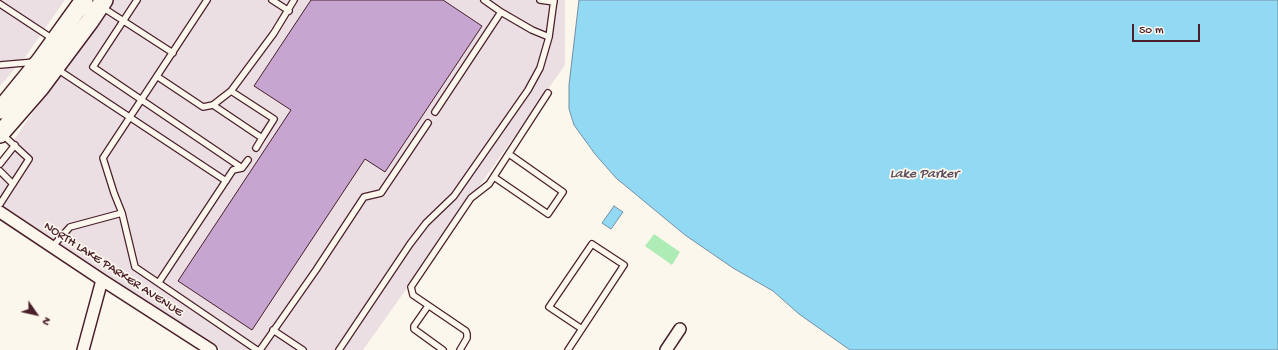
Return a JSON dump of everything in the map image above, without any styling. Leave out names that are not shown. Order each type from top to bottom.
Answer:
[{"type":"main road","points":[[0,134],[40,88],[55,41],[84,0]]},
{"type":"main road","points":[[0,110],[47,65],[102,3]]},
{"type":"street","name":"NORTH LAKE PARKER AVENUE","points":[[1,216],[52,247],[211,350]]},
{"type":"street","points":[[83,350],[102,280]]},
{"type":"street","points":[[666,350],[680,329]]},
{"type":"lane","points":[[137,0],[93,67],[242,168]]},
{"type":"lane","points":[[207,0],[158,77],[103,158],[122,213],[135,267],[259,350],[316,270],[364,197],[381,193],[428,124]]},
{"type":"lane","points":[[272,0],[289,11]]},
{"type":"lane","points":[[158,77],[202,107],[213,106],[231,91],[289,11],[294,0]]},
{"type":"lane","points":[[484,0],[532,30],[549,37]]},
{"type":"lane","points":[[339,350],[410,244],[426,223],[454,196],[528,90],[540,68],[549,37],[554,1],[540,0]]},
{"type":"lane","points":[[102,3],[123,21],[173,53]]},
{"type":"lane","points":[[0,4],[55,41]]},
{"type":"lane","points":[[435,112],[501,12]]},
{"type":"lane","points":[[0,65],[47,65],[131,118],[226,181]]},
{"type":"lane","points":[[231,91],[274,119],[256,148]]},
{"type":"lane","points":[[460,350],[467,338],[466,331],[412,296],[410,287],[471,198],[489,184],[494,177],[548,93]]},
{"type":"lane","points":[[213,106],[262,138]]},
{"type":"lane","points":[[0,134],[30,159],[0,204]]},
{"type":"lane","points":[[0,164],[15,145]]},
{"type":"lane","points":[[494,177],[548,214],[562,192],[508,154]]},
{"type":"lane","points":[[159,282],[233,170],[242,168],[248,160]]},
{"type":"lane","points":[[0,171],[13,184]]},
{"type":"lane","points":[[52,247],[70,227],[122,213]]},
{"type":"lane","points":[[568,350],[582,329],[624,264],[592,244],[549,307],[582,329]]},
{"type":"lane","points":[[428,306],[414,326],[414,329],[443,350]]},
{"type":"lane","points":[[273,330],[303,350]]},
{"type":"shaded area","points":[[0,0],[65,0],[26,56],[0,86]]},
{"type":"shaded area","points":[[110,0],[565,0],[565,65],[363,350],[220,350],[218,347],[215,347],[104,276],[0,206],[0,160]]},
{"type":"green space","points":[[654,234],[680,252],[672,265],[645,246]]},
{"type":"water","name":"Lake Parker","points":[[579,0],[1278,0],[1278,350],[850,350],[799,314],[773,291],[733,268],[685,235],[616,178],[595,154],[574,125],[569,109],[569,85]]},
{"type":"water","points":[[614,206],[623,212],[611,229],[602,223]]},
{"type":"building","points":[[311,0],[443,0],[482,26],[385,172],[365,159],[252,330],[178,281],[291,110],[254,86]]}]
